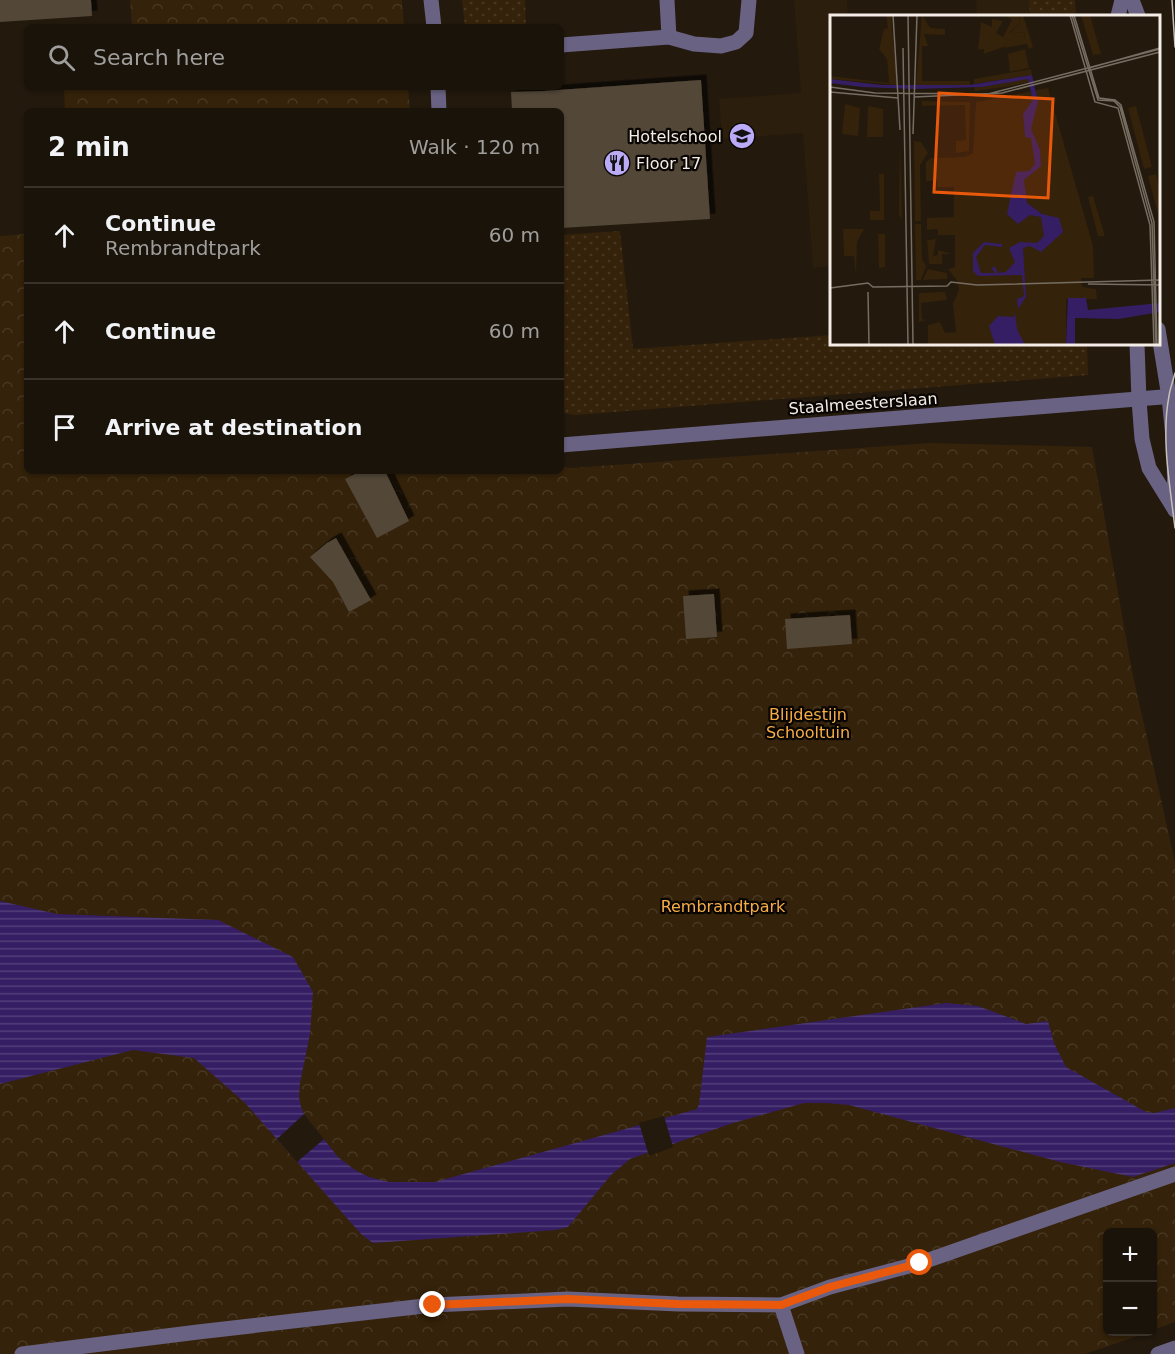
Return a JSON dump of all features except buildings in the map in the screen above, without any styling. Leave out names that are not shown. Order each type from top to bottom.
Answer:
[{"type":"street","points":[[431,0],[434,24]]},
{"type":"street","points":[[667,0],[669,37]]},
{"type":"street","points":[[564,45],[669,37],[694,44],[721,46],[736,42],[746,33],[749,0]]},
{"type":"street","points":[[1118,15],[1122,0]]},
{"type":"street","points":[[1132,0],[1138,15]]},
{"type":"street","points":[[438,90],[439,108]]},
{"type":"street","points":[[1137,345],[1142,439],[1149,468],[1175,510],[1172,397],[1160,339]]},
{"type":"street","name":"Staalmeesterslaan","points":[[564,445],[1172,397]]},
{"type":"street","points":[[22,1354],[433,1305],[568,1299],[678,1304],[781,1305],[830,1287],[920,1263],[1175,1174]]},
{"type":"street","points":[[781,1305],[796,1354]]},
{"type":"street","points":[[1158,1354],[1175,1348]]},
{"type":"shaded area","name":"Hotelschool","points":[[794,0],[847,0],[848,15],[830,15],[830,266],[813,268],[803,133],[722,139],[719,99],[801,93]]},
{"type":"shaded area","points":[[976,0],[1029,0],[1030,15],[977,15]]},
{"type":"shaded area","points":[[0,901],[57,914],[218,920],[293,957],[313,992],[310,1034],[300,1083],[301,1107],[338,1157],[369,1177],[389,1182],[435,1182],[697,1109],[707,1037],[946,1003],[978,1006],[1026,1024],[1048,1021],[1054,1043],[1066,1067],[1146,1112],[1154,1113],[1175,1108],[1175,1163],[1133,1177],[1060,1162],[849,1105],[804,1103],[730,1124],[630,1159],[611,1175],[568,1227],[556,1230],[373,1243],[362,1235],[245,1103],[194,1058],[133,1050],[0,1084]]},
{"type":"green space","points":[[130,0],[402,0],[404,24],[132,24]]},
{"type":"green space","points":[[462,0],[525,0],[526,24],[465,24]]},
{"type":"green space","points":[[1029,0],[1075,0],[1076,15],[1030,15]]},
{"type":"green space","points":[[64,90],[408,90],[410,108],[65,108]]},
{"type":"green space","points":[[620,231],[633,349],[830,335],[830,345],[1087,345],[1088,375],[576,415],[564,413],[564,235]]},
{"type":"green space","name":"Rembrandtpark","points":[[24,234],[24,474],[564,474],[564,467],[571,468],[931,443],[1092,447],[1132,671],[1175,862],[1175,1322],[1157,1329],[1157,1228],[1103,1228],[1103,1336],[1137,1336],[1085,1354],[0,1354],[0,236]]},
{"type":"pier","points":[[304,1114],[324,1139],[297,1162],[277,1139]]},
{"type":"pier","points":[[664,1116],[673,1147],[649,1156],[639,1123]]},
{"type":"tram line","points":[[1172,0],[1175,47]]},
{"type":"tram line","points":[[1175,373],[1169,396],[1166,428],[1167,462],[1175,528]]},
{"type":"place","name":"Hotelschool","points":[[742,136]]},
{"type":"place","name":"Floor 17","points":[[617,163]]},
{"type":"route","points":[[433,1305],[568,1299],[678,1304],[781,1305],[830,1287],[920,1263]]},
{"type":"park label","name":"Blijdestijn Schooltuin","points":[[808,723]]}]
